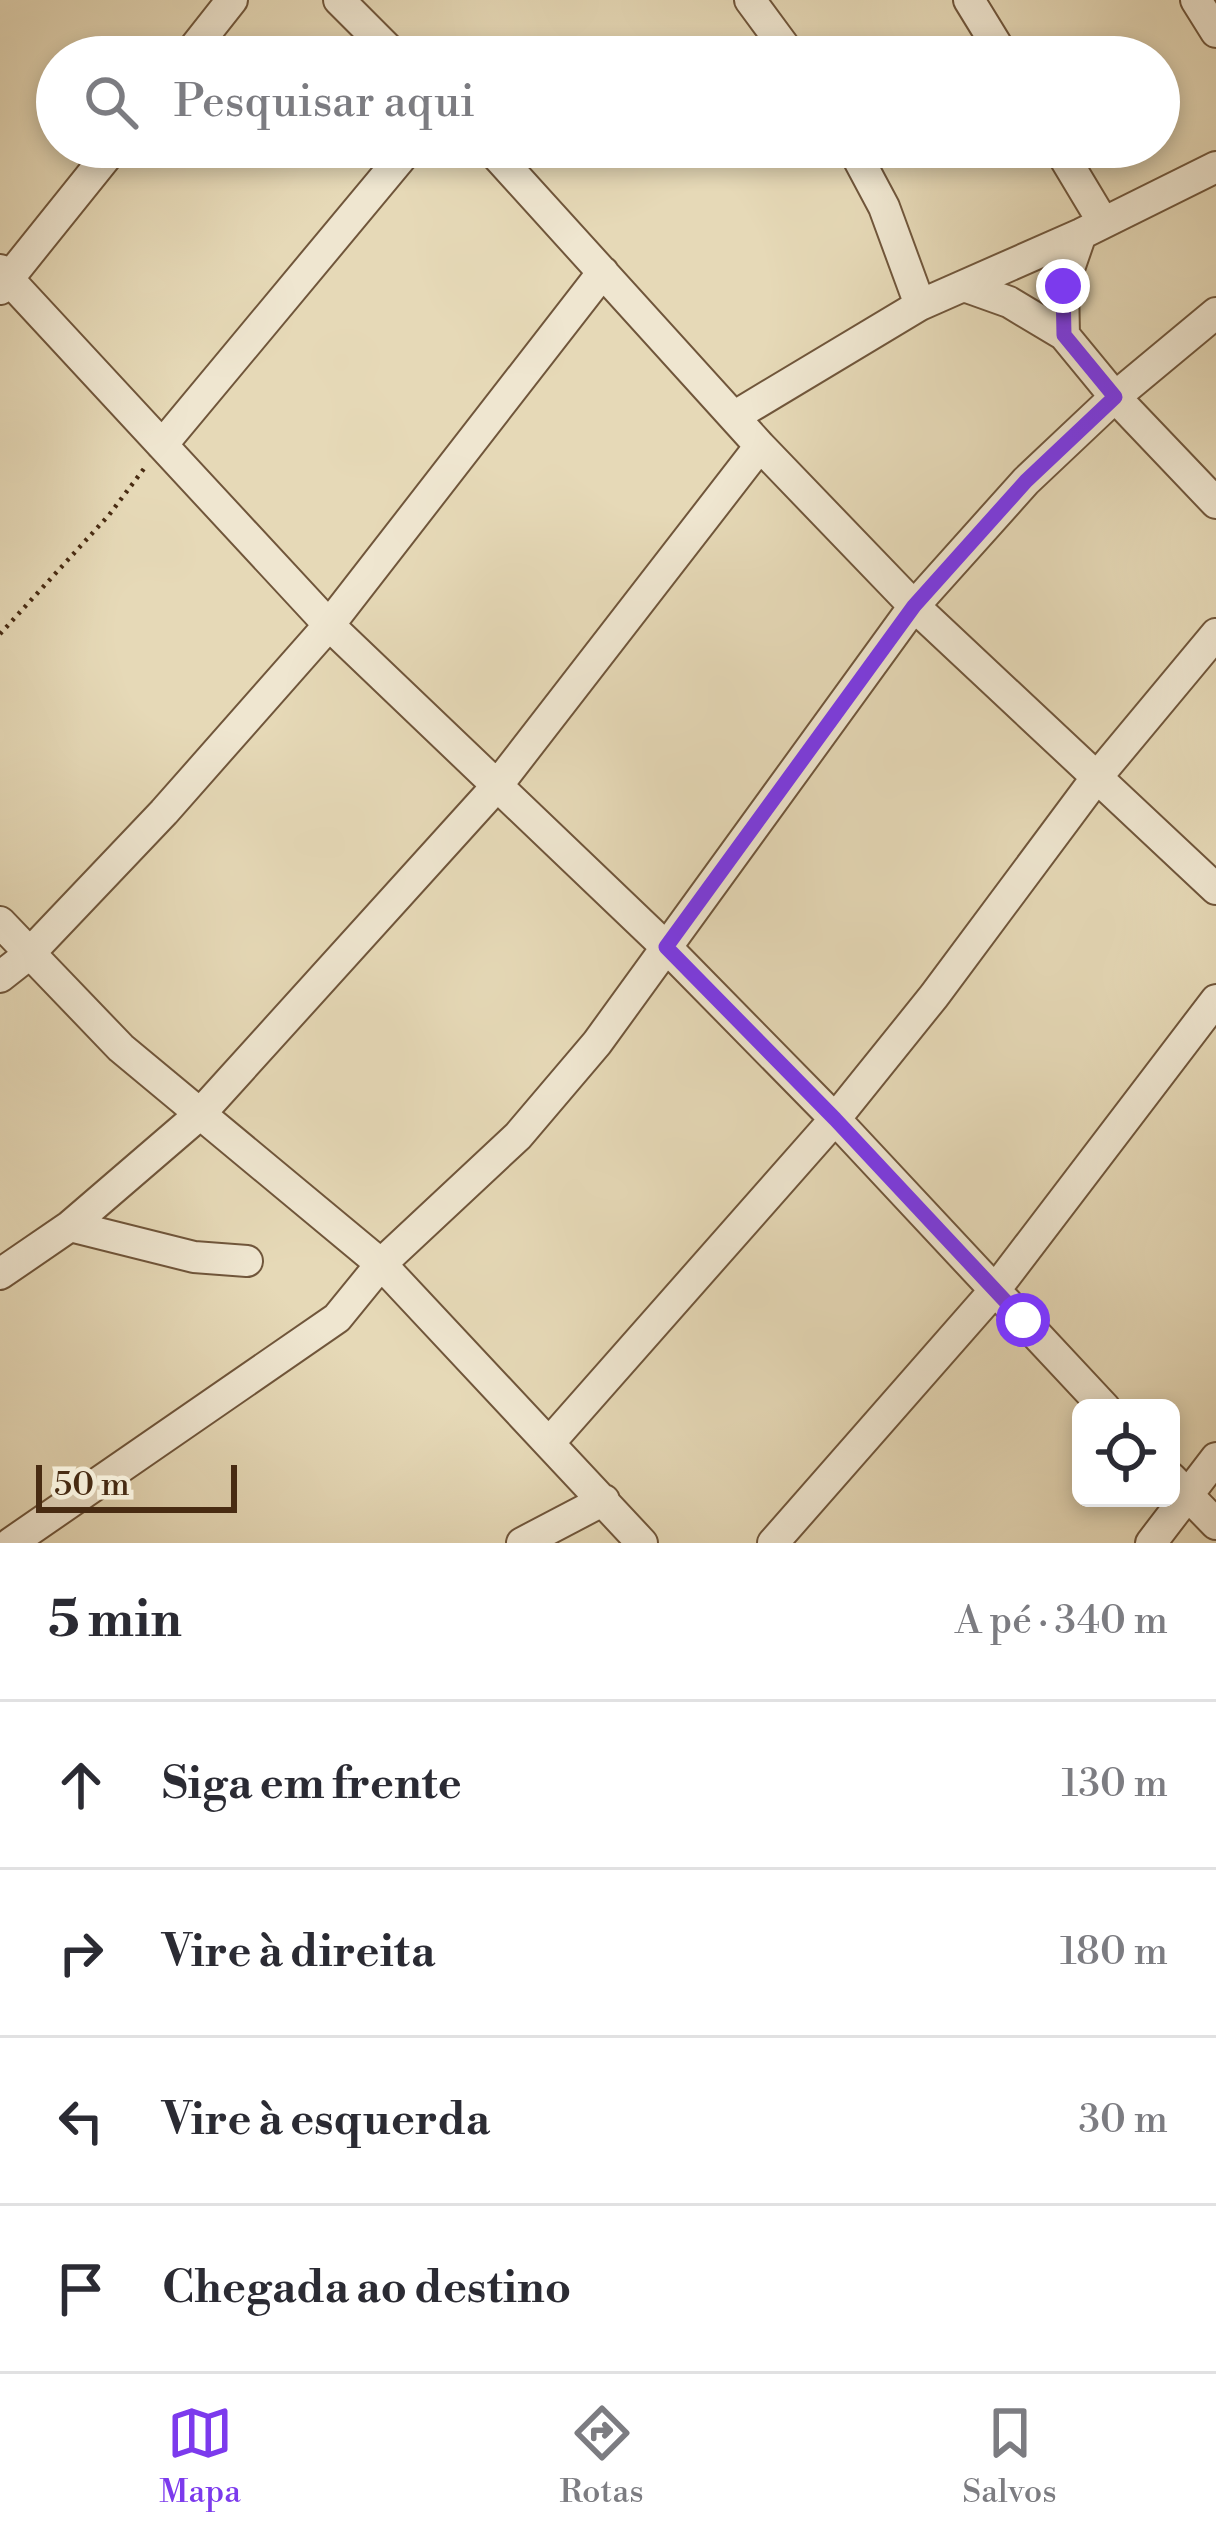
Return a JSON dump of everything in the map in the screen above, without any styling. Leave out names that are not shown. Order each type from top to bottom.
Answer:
[{"type":"street","points":[[204,36],[232,0]]},
{"type":"street","points":[[339,0],[375,36]]},
{"type":"street","points":[[750,0],[777,36]]},
{"type":"street","points":[[969,0],[991,36]]},
{"type":"street","points":[[1196,0],[1216,32]]},
{"type":"street","points":[[734,416],[920,305],[1216,167]]},
{"type":"street","points":[[96,168],[3,279],[329,625],[666,947],[1098,1399]]},
{"type":"street","points":[[162,445],[393,168]]},
{"type":"street","points":[[507,168],[760,446],[914,606],[1216,889]]},
{"type":"street","points":[[863,168],[884,208],[920,305]]},
{"type":"street","points":[[1064,335],[1063,286],[1092,228],[1067,168]]},
{"type":"street","points":[[0,977],[28,955],[164,812],[329,625],[603,272]]},
{"type":"street","points":[[967,286],[1009,302],[1064,335],[1115,397],[1216,503]]},
{"type":"street","points":[[11,1543],[338,1318],[381,1264],[518,1136],[597,1042],[914,606],[1026,481],[1115,397],[1216,313]]},
{"type":"street","points":[[0,1274],[70,1226],[199,1115],[496,787],[760,446]]},
{"type":"street","points":[[550,1442],[835,1119],[934,996],[1096,777],[1216,634]]},
{"type":"street","points":[[0,922],[89,1018],[381,1264],[642,1543]]},
{"type":"street","points":[[773,1543],[995,1290],[1216,1000]]},
{"type":"street","points":[[70,1226],[194,1256],[247,1262]]},
{"type":"street","points":[[1180,1486],[1216,1459]]},
{"type":"street","points":[[1180,1488],[1216,1524]]},
{"type":"street","points":[[522,1543],[604,1501]]},
{"type":"street","points":[[1151,1543],[1169,1507]]},
{"type":"path","points":[[0,634],[109,515],[162,445]]},
{"type":"route","points":[[1023,1320],[666,947],[914,606],[1026,481],[1115,397],[1064,335],[1063,286]]}]
